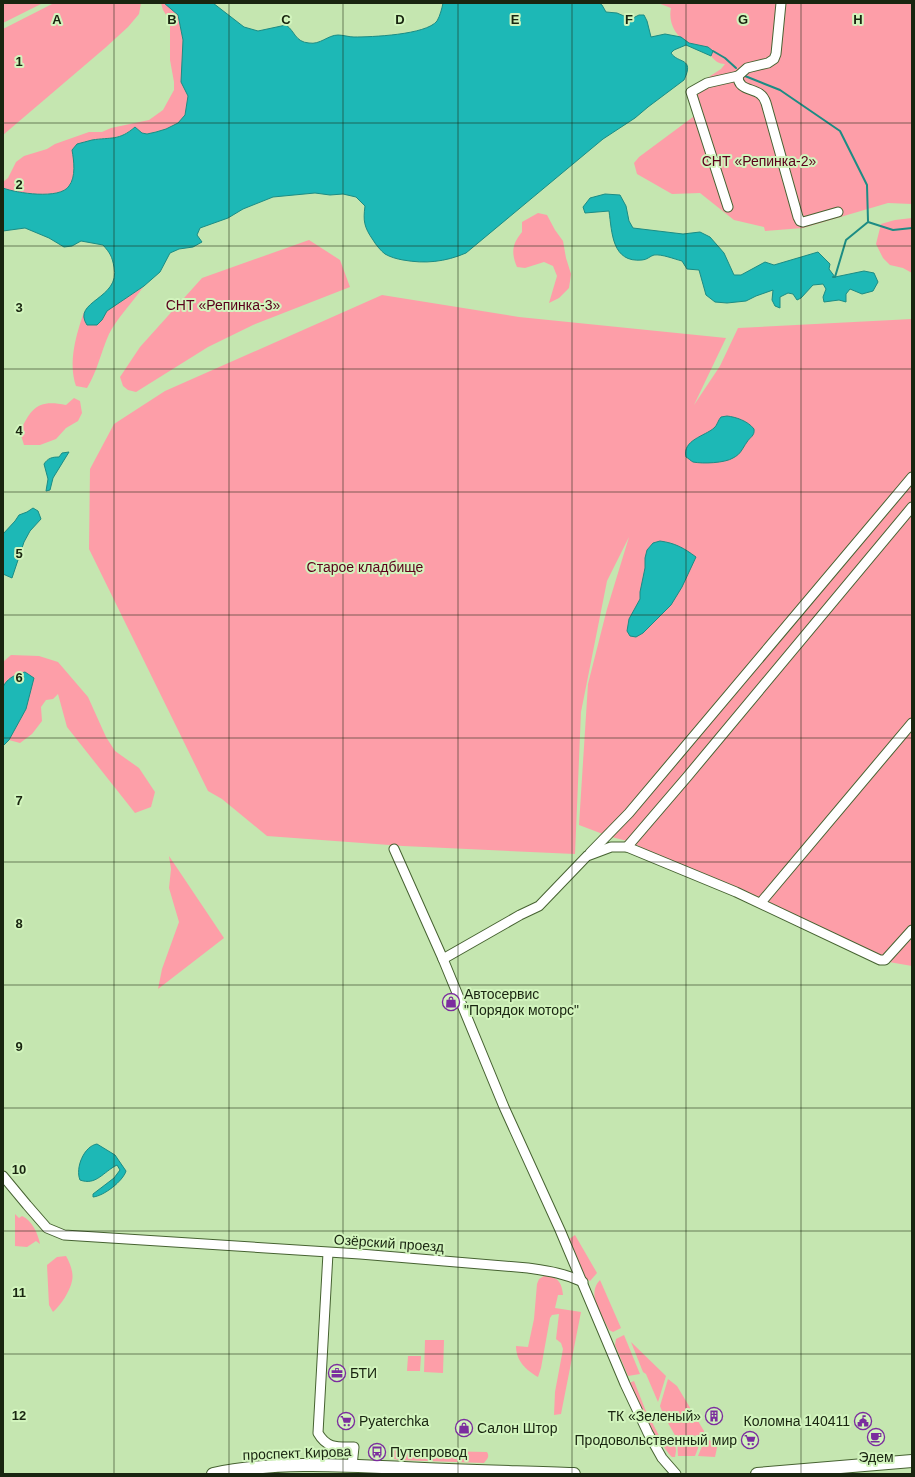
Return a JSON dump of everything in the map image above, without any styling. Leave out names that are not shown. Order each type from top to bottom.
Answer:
[{"type":"main road","points":[[758,1474],[912,1461]]},
{"type":"main road","name":"проспект Кирова","points":[[213,1474],[262,1467],[352,1466],[574,1474]]},
{"type":"street","points":[[728,207],[691,93],[693,90],[707,83],[738,76],[747,68],[756,67],[774,60],[776,54],[781,3]]},
{"type":"street","points":[[738,76],[740,84],[760,94],[766,103],[800,221],[803,222],[838,212]]},
{"type":"street","points":[[443,959],[520,915],[539,906],[629,813],[912,478]]},
{"type":"street","points":[[627,847],[690,774],[912,507]]},
{"type":"street","points":[[763,900],[912,723]]},
{"type":"street","points":[[587,856],[611,847],[627,847],[736,892],[880,960],[885,960],[912,930]]},
{"type":"street","points":[[394,849],[443,959],[504,1107],[560,1230],[624,1384],[662,1458],[676,1474]]},
{"type":"street","name":"Озёрский проезд","points":[[3,1176],[47,1228],[64,1235],[528,1268],[568,1275],[582,1282]]},
{"type":"street","points":[[328,1253],[318,1433],[322,1441],[328,1444],[354,1448],[352,1466]]},
{"type":"green space","points":[[3,3],[43,3],[3,23]]},
{"type":"green space","points":[[54,3],[141,3],[139,14],[128,27],[3,135],[3,29]]},
{"type":"green space","points":[[161,3],[164,3],[178,15],[183,40],[183,86],[188,96],[185,115],[178,123],[166,129],[147,134],[142,133],[135,127],[119,136],[89,141],[79,145],[72,150],[74,164],[73,178],[69,186],[57,193],[27,193],[3,188],[3,182],[8,178],[16,162],[24,156],[47,149],[55,144],[89,132],[102,132],[111,128],[149,120],[163,110],[174,90],[174,82],[170,60],[170,21],[163,10]]},
{"type":"green space","name":"СНТ «Репинка-2»","points":[[658,3],[912,3],[912,204],[888,203],[803,228],[765,231],[764,227],[734,220],[700,193],[672,194],[637,174],[634,163],[639,157],[697,114],[689,90],[721,69],[725,64],[719,63],[711,56],[713,51],[700,45],[688,43],[679,37],[672,23],[670,13],[671,8]]},
{"type":"green space","points":[[538,213],[547,215],[563,241],[571,274],[569,288],[559,298],[549,303],[557,276],[553,266],[544,262],[525,268],[517,267],[513,253],[514,245],[522,232],[522,222]]},
{"type":"green space","points":[[912,218],[912,273],[903,268],[890,265],[883,258],[876,244],[881,224],[895,220]]},
{"type":"green space","name":"СНТ «Репинка-3»","points":[[309,240],[340,260],[350,287],[253,325],[208,347],[136,392],[128,390],[123,386],[120,377],[140,347],[202,278]]},
{"type":"green space","points":[[144,286],[112,328],[94,375],[87,388],[76,386],[73,358],[78,330],[84,312],[84,320],[102,320],[107,311]]},
{"type":"green space","name":"Старое кладбище","points":[[382,295],[519,317],[726,338],[694,405],[720,366],[738,328],[912,319],[912,966],[889,962],[656,855],[631,842],[608,836],[579,825],[588,684],[607,609],[629,537],[607,581],[581,712],[575,854],[403,846],[267,836],[222,799],[208,791],[89,549],[90,469],[114,424],[165,391]]},
{"type":"green space","points":[[74,398],[80,401],[82,413],[78,421],[66,428],[56,439],[40,445],[24,445],[20,432],[32,411],[37,407],[49,403],[66,405]]},
{"type":"green space","points":[[11,655],[39,656],[58,662],[88,697],[106,737],[115,751],[139,768],[155,792],[151,807],[135,813],[67,727],[58,694],[53,699],[46,700],[41,707],[42,721],[32,734],[20,743],[9,740],[26,709],[9,678],[3,686],[3,662]]},
{"type":"green space","points":[[169,856],[224,938],[158,989],[162,969],[179,922],[169,888],[171,869]]},
{"type":"green space","points":[[15,1214],[19,1218],[22,1216],[26,1218],[32,1224],[40,1244],[36,1241],[27,1247],[15,1246]]},
{"type":"green space","points":[[575,1235],[597,1273],[590,1281],[585,1278],[568,1240]]},
{"type":"green space","points":[[66,1256],[71,1268],[72,1281],[65,1298],[53,1312],[49,1305],[47,1265],[57,1257]]},
{"type":"green space","points":[[544,1276],[553,1277],[562,1287],[563,1295],[558,1295],[555,1308],[581,1312],[561,1414],[554,1415],[555,1392],[563,1349],[561,1343],[556,1339],[559,1314],[552,1315],[550,1318],[538,1377],[522,1364],[516,1351],[516,1346],[528,1347],[534,1319],[537,1284],[539,1279]]},
{"type":"green space","points":[[600,1280],[621,1328],[613,1332],[609,1330],[599,1311],[595,1298],[596,1286]]},
{"type":"green space","points":[[624,1335],[640,1374],[628,1376],[615,1345],[616,1339]]},
{"type":"green space","points":[[425,1340],[444,1340],[443,1373],[424,1372]]},
{"type":"green space","points":[[631,1342],[666,1376],[658,1402],[646,1374],[643,1372]]},
{"type":"green space","points":[[408,1356],[421,1356],[420,1371],[407,1371]]},
{"type":"green space","points":[[668,1379],[677,1386],[704,1431],[703,1435],[676,1437],[660,1406]]},
{"type":"green space","points":[[634,1381],[645,1409],[664,1445],[670,1440],[675,1439],[675,1457],[672,1457],[669,1454],[653,1432],[629,1383]]},
{"type":"green space","points":[[702,1438],[695,1456],[678,1456],[677,1439]]},
{"type":"green space","points":[[705,1439],[718,1443],[715,1457],[698,1456]]},
{"type":"green space","points":[[390,1450],[487,1452],[488,1457],[484,1463],[398,1460],[390,1457]]},
{"type":"water","points":[[164,3],[213,3],[244,27],[258,31],[286,25],[301,41],[317,43],[334,35],[354,37],[385,36],[422,29],[431,26],[437,21],[443,3],[599,3],[606,12],[617,13],[631,19],[639,15],[644,15],[651,37],[665,34],[681,37],[689,43],[708,47],[713,51],[711,56],[686,45],[674,50],[671,53],[687,64],[688,68],[684,80],[635,118],[603,139],[466,253],[443,260],[419,262],[389,256],[380,250],[374,242],[365,224],[365,206],[356,197],[343,194],[330,195],[315,193],[273,197],[243,209],[228,218],[200,228],[197,235],[202,242],[193,247],[179,249],[170,253],[160,272],[144,286],[107,311],[97,325],[87,325],[84,317],[85,310],[104,293],[114,278],[114,267],[109,253],[103,245],[81,241],[72,246],[64,247],[49,238],[25,228],[3,231],[3,188],[27,193],[57,193],[69,186],[73,178],[74,164],[72,150],[77,144],[124,135],[135,127],[142,133],[147,134],[156,132],[178,123],[185,115],[188,96],[181,82],[183,40],[178,15]]},
{"type":"water","points":[[605,194],[620,195],[626,206],[629,221],[633,228],[683,234],[700,232],[710,237],[724,253],[734,275],[741,275],[765,262],[774,265],[818,252],[830,264],[829,269],[835,277],[864,271],[874,273],[878,282],[873,291],[862,294],[850,289],[846,294],[846,302],[839,300],[824,302],[823,297],[826,289],[823,284],[813,285],[801,298],[797,300],[793,294],[788,293],[780,297],[780,308],[775,306],[772,300],[773,290],[746,301],[727,303],[715,302],[706,295],[699,270],[687,269],[682,261],[657,255],[644,260],[632,260],[619,252],[613,237],[609,211],[585,213],[583,207],[590,198]]},
{"type":"water","points":[[727,416],[742,420],[754,429],[753,435],[738,455],[729,460],[708,463],[693,462],[686,457],[687,446],[691,442],[714,428],[721,417]]},
{"type":"water","points":[[69,452],[53,478],[50,490],[46,491],[48,479],[44,464],[50,458],[59,457],[62,453]]},
{"type":"water","points":[[33,508],[38,511],[41,519],[30,531],[24,542],[12,578],[3,574],[3,534],[19,515]]},
{"type":"water","points":[[660,541],[679,546],[696,557],[682,587],[671,605],[643,633],[636,637],[630,636],[627,631],[629,619],[640,599],[647,550],[653,543]]},
{"type":"water","points":[[25,672],[34,678],[26,709],[9,740],[3,746],[2,704],[4,685],[13,676]]},
{"type":"water","points":[[97,1144],[115,1155],[126,1171],[121,1179],[112,1187],[102,1194],[93,1197],[93,1194],[114,1178],[120,1170],[117,1165],[95,1180],[80,1180],[79,1170],[82,1158],[88,1149]]},
{"type":"waterway","points":[[713,51],[725,58],[736,68]]},
{"type":"waterway","points":[[745,76],[780,90],[840,131],[867,185],[868,221]]},
{"type":"waterway","points":[[833,277],[835,277],[846,240],[868,222],[893,230],[912,228]]},
{"type":"place","name":"Автосервис \"Порядок моторс\"","points":[[451,1002]]},
{"type":"place","name":"БТИ","points":[[337,1373]]},
{"type":"place","name":"ТК «Зеленый»","points":[[714,1416]]},
{"type":"place","name":"Pyaterchka","points":[[346,1421]]},
{"type":"place","name":"Коломна 140411","points":[[863,1421]]},
{"type":"place","name":"Салон Штор","points":[[464,1428]]},
{"type":"place","name":"Эдем","points":[[876,1437]]},
{"type":"place","name":"Продовольственный мир","points":[[750,1440]]},
{"type":"place","name":"Путепровод","points":[[377,1452]]}]
